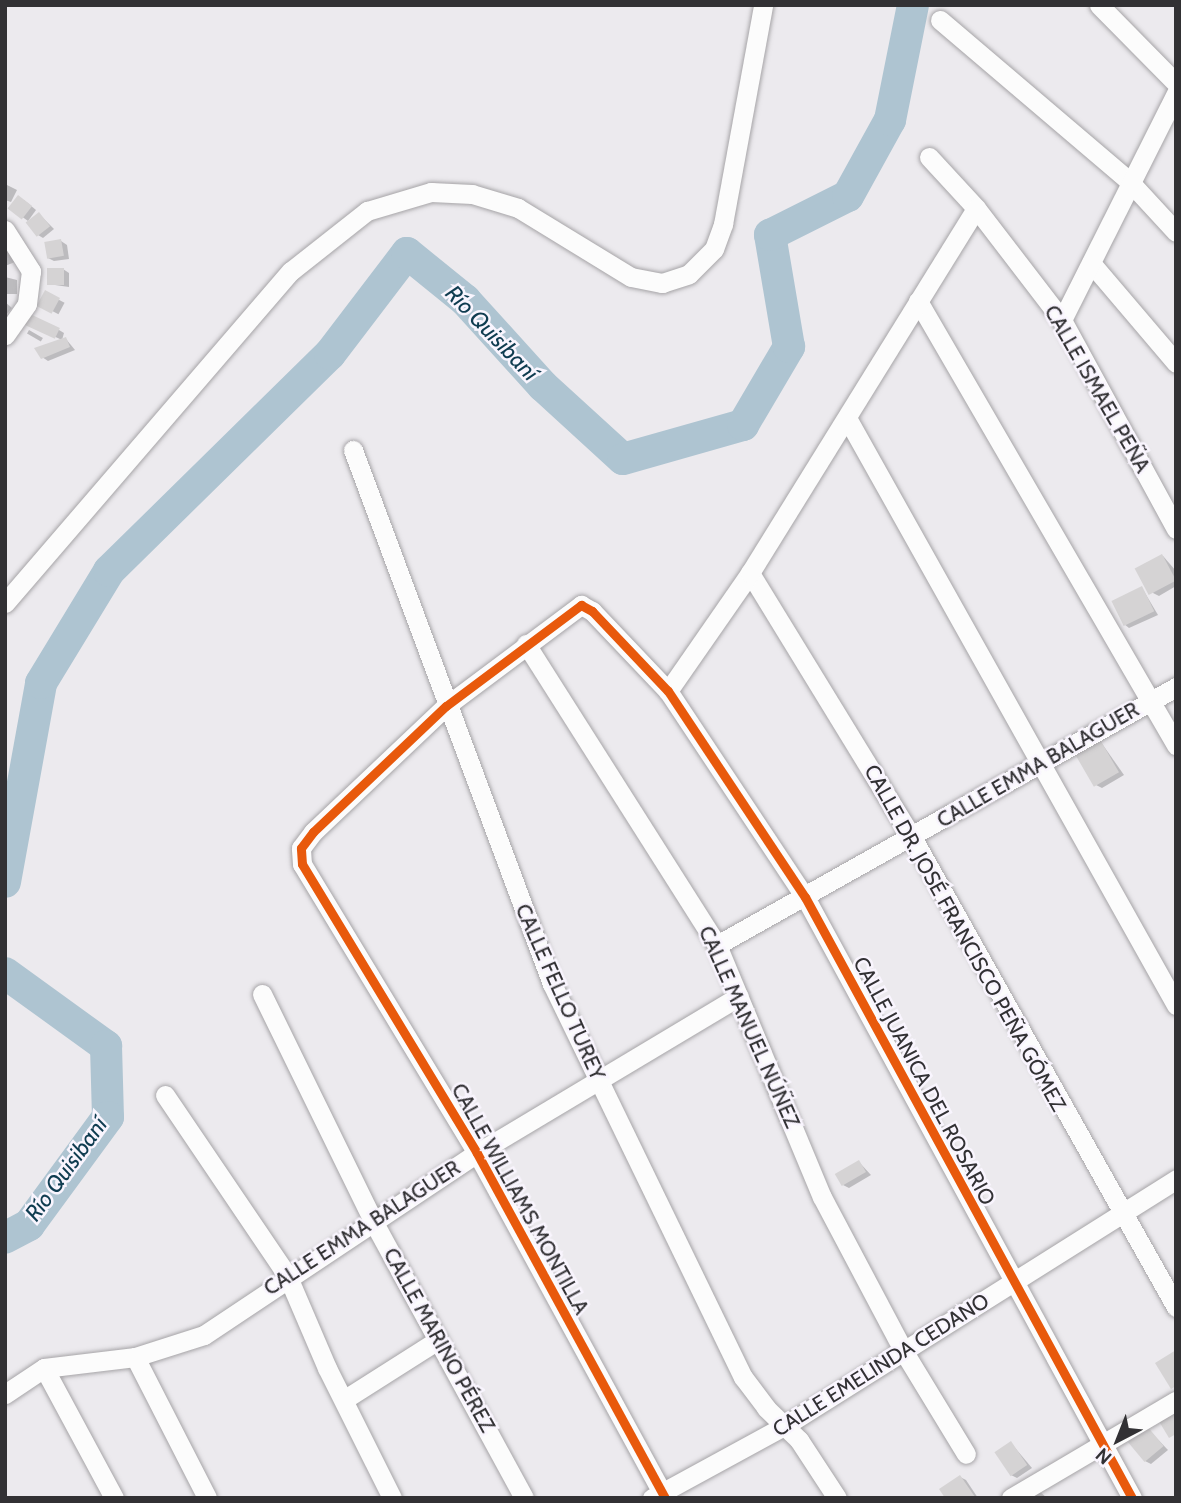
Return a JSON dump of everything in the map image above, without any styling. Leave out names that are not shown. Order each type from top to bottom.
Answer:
[{"type":"street","points":[[5,603],[290,271],[368,211],[431,192],[472,194],[517,208],[631,277],[662,284],[689,274],[714,249],[723,224],[763,5]]},
{"type":"street","points":[[1098,5],[1176,83]]},
{"type":"street","points":[[940,20],[1129,181],[1176,232]]},
{"type":"street","points":[[1062,320],[1129,181],[1176,93]]},
{"type":"street","name":"CALLE ISMAEL PEÑA","points":[[929,157],[976,208],[1062,320],[1176,529]]},
{"type":"street","points":[[668,691],[750,573],[976,208]]},
{"type":"street","points":[[5,230],[31,271],[27,304],[5,335]]},
{"type":"street","points":[[1091,263],[1176,363]]},
{"type":"street","points":[[918,301],[1176,745]]},
{"type":"street","points":[[847,418],[1176,1005]]},
{"type":"street","name":"CALLE FELLO TUREY","points":[[352,450],[552,984],[743,1377],[786,1425],[837,1498]]},
{"type":"street","name":"CALLE DR. JOSÉ FRANCISCO PEÑA GÓMEZ","points":[[750,573],[912,837],[1121,1214],[1176,1307]]},
{"type":"street","name":"CALLE JUANICA DEL ROSARIO","points":[[526,644],[581,605],[592,611],[668,691],[805,897],[1132,1498]]},
{"type":"street","points":[[446,706],[526,644]]},
{"type":"street","name":"CALLE MANUEL NÚÑEZ","points":[[526,644],[718,945],[822,1197],[904,1352],[966,1454]]},
{"type":"street","name":"CALLE EMMA BALAGUER","points":[[718,945],[912,837],[1039,760],[1176,687]]},
{"type":"street","name":"CALLE WILLIAMS MONTILLA","points":[[446,706],[301,848],[302,864],[477,1153],[659,1496]]},
{"type":"street","name":"CALLE MARINO PÉREZ","points":[[262,993],[373,1221],[524,1498]]},
{"type":"street","name":"CALLE EMMA BALAGUER","points":[[5,1394],[44,1368],[135,1357],[204,1335],[477,1153],[740,996]]},
{"type":"street","points":[[165,1095],[288,1277],[327,1368],[345,1399],[392,1498]]},
{"type":"street","name":"CALLE EMELINDA CEDANO","points":[[659,1496],[786,1425],[1176,1180]]},
{"type":"street","points":[[345,1399],[439,1340]]},
{"type":"street","points":[[135,1357],[207,1498]]},
{"type":"street","points":[[44,1368],[114,1498]]},
{"type":"street","points":[[1011,1498],[1176,1401]]},
{"type":"building","points":[[18,195],[32,206],[22,219],[8,208]]},
{"type":"building","points":[[39,212],[50,226],[37,237],[26,222]]},
{"type":"building","points":[[61,239],[64,256],[47,259],[44,242]]},
{"type":"building","points":[[47,268],[64,268],[64,285],[47,285]]},
{"type":"building","points":[[45,290],[60,298],[52,314],[37,306]]},
{"type":"building","points":[[30,314],[60,328],[55,339],[25,325]]},
{"type":"building","points":[[66,337],[70,347],[41,359],[34,348]]},
{"type":"building","points":[[1162,554],[1176,581],[1149,595],[1135,569]]},
{"type":"building","points":[[1142,586],[1154,611],[1124,626],[1111,601]]},
{"type":"building","points":[[1098,736],[1119,772],[1094,787],[1073,750]]},
{"type":"building","points":[[859,1160],[866,1172],[842,1186],[835,1174]]},
{"type":"building","points":[[1176,1350],[1176,1386],[1171,1389],[1155,1363]]},
{"type":"building","points":[[1176,1410],[1176,1434],[1169,1438],[1157,1418]]},
{"type":"building","points":[[1147,1426],[1164,1446],[1145,1462],[1128,1442]]},
{"type":"building","points":[[1011,1441],[1027,1465],[1011,1476],[994,1452]]},
{"type":"building","points":[[960,1475],[975,1497],[945,1498],[939,1489]]},
{"type":"waterway","name":"Río Quisibaní","points":[[5,882],[41,683],[109,571],[330,354],[407,253],[465,300],[543,386],[623,459],[743,425],[789,347],[770,235],[848,196],[890,120],[913,5]]},
{"type":"waterway","name":"Río Quisibaní","points":[[5,973],[106,1046],[108,1117],[29,1225],[5,1238]]},
{"type":"cycle path","points":[[665,1498],[477,1153],[302,864],[301,848],[313,832],[446,706],[581,605],[592,611],[668,691],[805,897],[1132,1498]]}]
